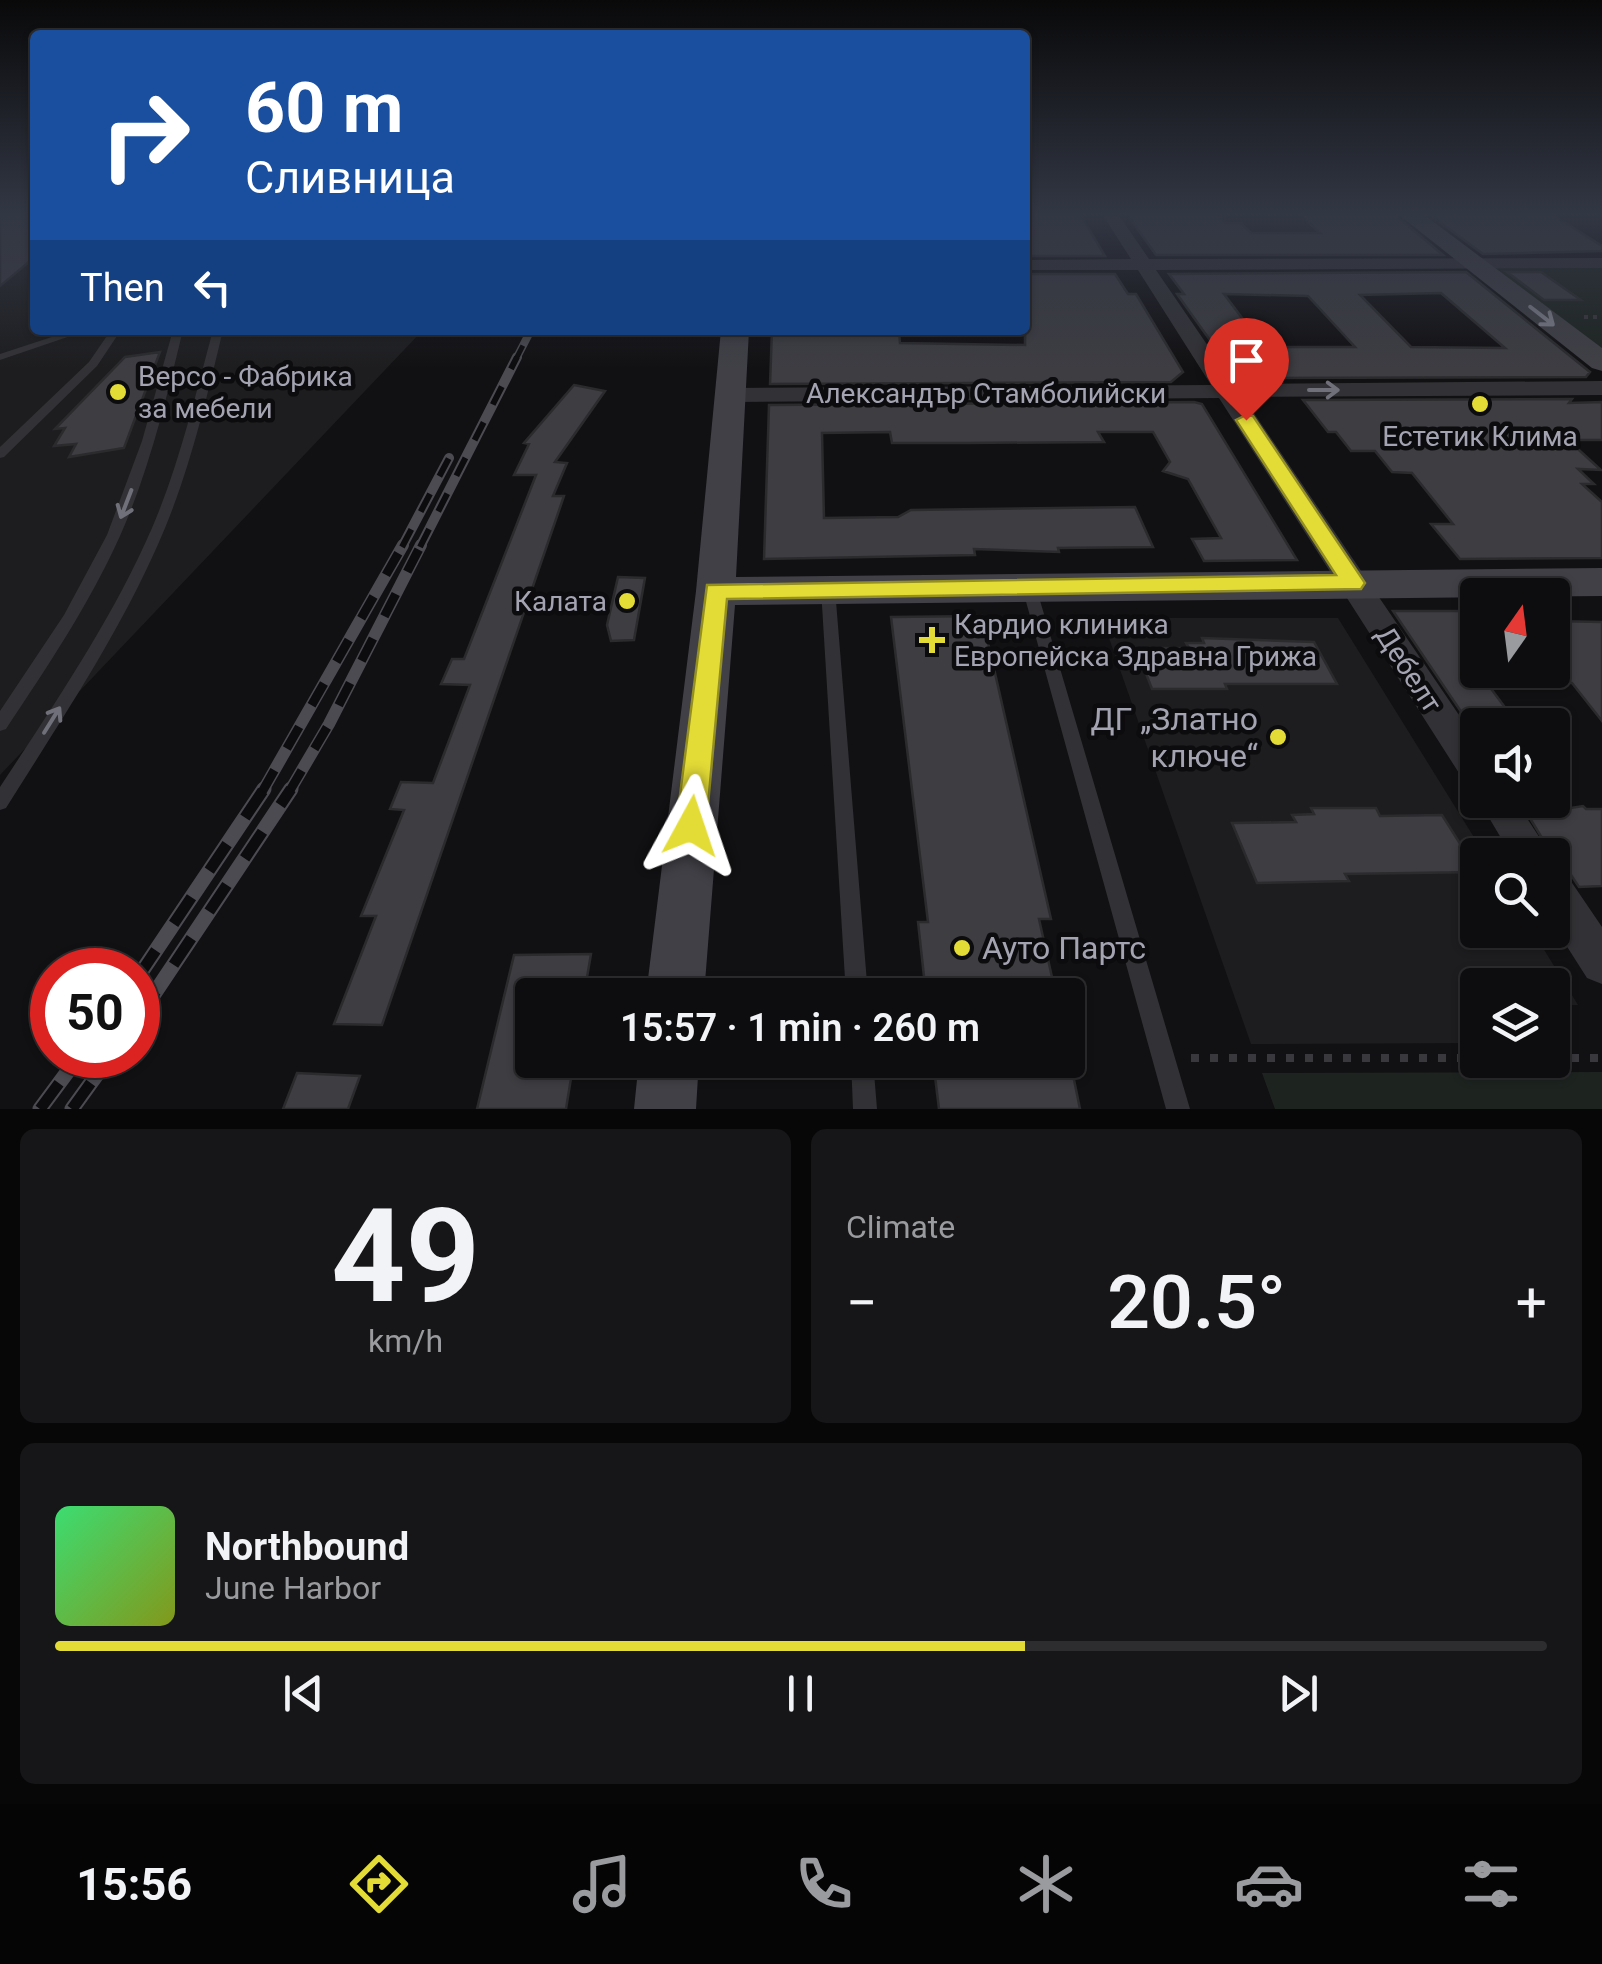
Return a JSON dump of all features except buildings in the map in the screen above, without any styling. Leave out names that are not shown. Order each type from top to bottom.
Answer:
[{"type":"street","name":"Дебелт","points":[[1145,266],[1460,746]]},
{"type":"street","points":[[1478,266],[1602,362]]},
{"type":"street","points":[[678,978],[716,591],[736,335]]},
{"type":"street","name":"Александър Стамболийски","points":[[730,395],[1602,388]]},
{"type":"street","points":[[716,591],[1602,582]]},
{"type":"street","points":[[1570,911],[1596,946]]},
{"type":"street","points":[[665,1109],[668,1078]]},
{"type":"lane","points":[[0,356],[66,335]]},
{"type":"lane","points":[[0,454],[93,364],[113,335]]},
{"type":"lane","points":[[0,724],[100,562],[126,506],[177,335]]},
{"type":"lane","points":[[0,802],[74,686],[160,526],[217,335]]},
{"type":"lane","points":[[1028,587],[1178,1109]]},
{"type":"lane","points":[[828,589],[856,978]]},
{"type":"lane","points":[[863,1078],[866,1109]]},
{"type":"path","points":[[1163,1058],[1460,1058]]},
{"type":"path","points":[[1570,1058],[1602,1058]]},
{"type":"shaded area","points":[[0,266],[30,266],[30,335],[418,335],[0,775]]},
{"type":"shaded area","points":[[1487,266],[1602,266],[1602,352]]},
{"type":"shaded area","name":"ДГ „Златно ключе“","points":[[1102,618],[1338,618],[1474,838],[1460,838],[1460,948],[1543,948],[1555,968],[1460,968],[1460,1043],[1251,1044]]},
{"type":"shaded area","points":[[1460,1072],[1460,1078],[1570,1078],[1570,1072],[1602,1072],[1602,1109],[1275,1109],[1262,1073]]},
{"type":"railway","points":[[516,359],[528,335]]},
{"type":"railway","points":[[420,547],[517,357]]},
{"type":"railway","points":[[402,547],[449,458]]},
{"type":"railway","points":[[262,792],[403,545]]},
{"type":"railway","points":[[289,792],[329,724],[421,545]]},
{"type":"railway","points":[[157,948],[262,792]]},
{"type":"railway","points":[[160,985],[289,792]]},
{"type":"railway","points":[[40,1109],[63,1078]]},
{"type":"railway","points":[[72,1109],[94,1078]]},
{"type":"place","name":"Версо - Фабрика за мебели","points":[[118,392]]},
{"type":"place","name":"Естетик Клима","points":[[1480,404]]},
{"type":"place","name":"Калата","points":[[627,601]]},
{"type":"place","name":"Кардио клиника Европейска Здравна Грижа","points":[[932,640]]},
{"type":"place","name":"ДГ „Златно ключе“","points":[[1278,737]]},
{"type":"place","name":"Ауто Партс","points":[[962,948]]},
{"type":"route","points":[[691,826],[716,591],[1353,583],[1246,420]]}]
